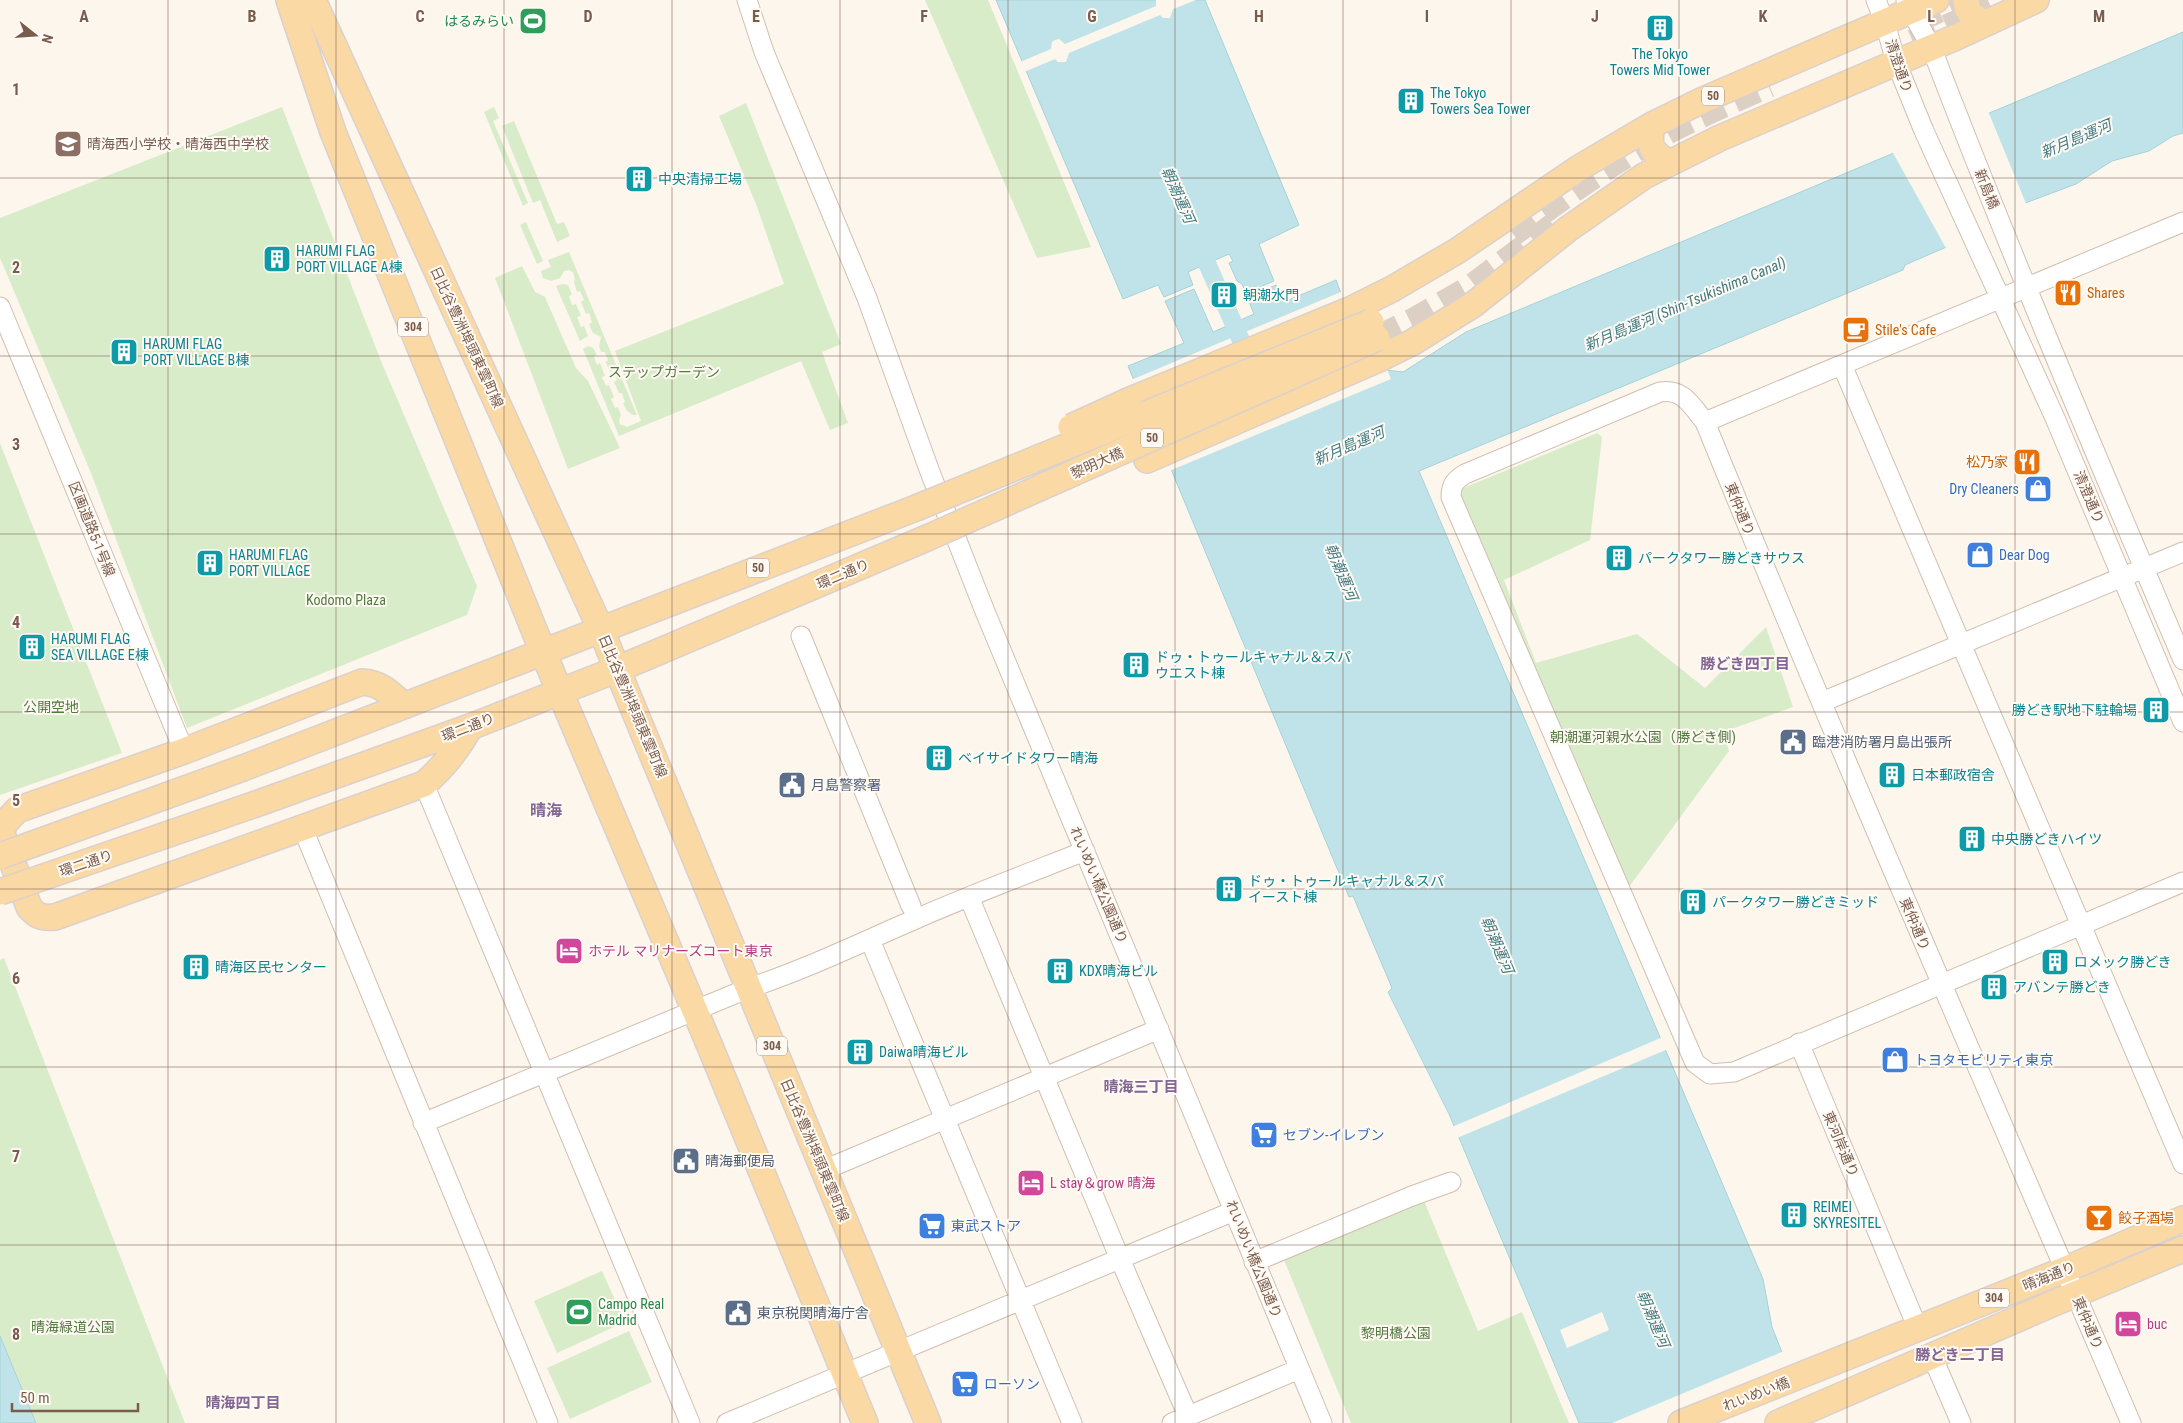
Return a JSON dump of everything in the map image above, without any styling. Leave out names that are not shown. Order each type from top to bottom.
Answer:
[{"type":"main road","name":"304","points":[[289,0],[333,132],[543,652],[864,1423]]},
{"type":"main road","name":"日比谷豊洲埠頭東雲町線","points":[[313,0],[618,669],[928,1423]]},
{"type":"main road","name":"50","points":[[543,652],[916,508],[1062,431],[1128,401],[1352,309],[1392,289],[1457,250],[1549,187],[1652,125],[1703,100],[1885,23],[1909,6],[1936,0]]},
{"type":"main road","points":[[1966,0],[1966,7],[1969,13],[1984,24]]},
{"type":"main road","name":"50","points":[[927,538],[1147,460],[1379,359],[1413,342],[1474,304],[1568,229],[1644,176],[1720,138],[2036,0]]},
{"type":"main road","points":[[366,117],[350,124],[345,132],[367,213]]},
{"type":"main road","points":[[1652,125],[1651,147],[1655,154],[1670,163]]},
{"type":"main road","name":"黎明大橋","points":[[916,508],[1374,330],[927,538]]},
{"type":"main road","name":"環二通り","points":[[0,892],[256,804],[470,727],[618,669],[927,538]]},
{"type":"main road","points":[[0,856],[243,768],[543,652]]},
{"type":"main road","points":[[404,706],[374,682],[362,682],[184,751],[18,810],[4,824],[2,834],[29,907],[35,915],[43,918],[55,917],[424,784],[440,770],[462,743],[470,727]]},
{"type":"main road","name":"晴海通り","points":[[1803,1376],[2064,1270],[2183,1218]]},
{"type":"main road","name":"晴海通り","points":[[1778,1423],[2183,1249]]},
{"type":"main road","name":"れいめい橋","points":[[1682,1423],[1803,1376]]},
{"type":"street","name":"れいめい橋公園通り","points":[[747,0],[764,52],[867,298],[946,513],[984,609],[1322,1423]]},
{"type":"street","name":"清澄通り","points":[[1876,0],[1885,23],[1896,62],[1924,130],[2055,418],[2183,722]]},
{"type":"street","points":[[1909,6],[1932,47]]},
{"type":"street","name":"新島橋","points":[[1932,47],[1957,115],[2018,263]]},
{"type":"street","points":[[1705,422],[2183,222]]},
{"type":"street","name":"清澄通り","points":[[2018,263],[2183,660]]},
{"type":"street","name":"区画道路5-1号線","points":[[0,307],[184,751]]},
{"type":"street","points":[[1842,365],[2183,1164]]},
{"type":"street","name":"東仲通り","points":[[2131,1423],[1940,984],[1822,702],[1787,624],[1705,422],[1684,397],[1671,390],[1660,392],[1465,474],[1456,479],[1451,487],[1451,497],[1695,1063],[1710,1074],[1734,1072],[1799,1043],[1940,984],[2081,925],[2183,882]]},
{"type":"street","points":[[1822,702],[2183,552]]},
{"type":"street","points":[[801,636],[911,906]]},
{"type":"street","points":[[424,784],[690,1423]]},
{"type":"street","points":[[303,829],[548,1423]]},
{"type":"street","points":[[423,1123],[749,988],[777,979],[968,897],[1085,850]]},
{"type":"street","points":[[968,897],[1120,1259],[1180,1419],[1299,1369]]},
{"type":"street","points":[[870,940],[1072,1423]]},
{"type":"street","points":[[824,1170],[1159,1029]]},
{"type":"street","name":"東河岸通り","points":[[1799,1043],[1918,1329]]},
{"type":"street","points":[[1254,1262],[1412,1196],[1451,1182]]},
{"type":"street","points":[[727,1423],[1234,1212]]},
{"type":"street","points":[[1932,1356],[1961,1423]]},
{"type":"green space","points":[[925,0],[988,0],[1091,247],[1037,258]]},
{"type":"green space","name":"ステップガーデン","points":[[746,103],[841,344],[822,352],[848,423],[830,430],[801,361],[619,436],[583,349],[588,346],[593,348],[597,355],[594,356],[597,365],[600,363],[605,376],[602,377],[606,386],[609,385],[614,397],[611,399],[615,408],[618,407],[621,415],[620,424],[627,427],[641,421],[615,351],[784,284],[756,204],[719,116]]},
{"type":"green space","name":"Kodomo Plaza","points":[[282,107],[381,361],[477,586],[467,615],[187,728],[91,473],[0,258],[0,218]]},
{"type":"green space","points":[[494,107],[499,118],[493,121],[528,203],[523,206],[484,112]]},
{"type":"green space","points":[[514,121],[557,224],[564,222],[570,236],[557,242],[540,200],[533,203],[502,126]]},
{"type":"green space","points":[[526,222],[543,261],[537,264],[520,225]]},
{"type":"green space","points":[[569,252],[637,415],[627,411],[623,403],[625,402],[622,393],[619,393],[614,382],[617,380],[613,371],[610,372],[605,352],[601,352],[599,346],[601,337],[593,333],[589,324],[592,322],[589,313],[586,314],[581,302],[584,300],[580,291],[577,292],[573,272],[569,270],[564,271],[560,278],[551,281],[543,278],[541,271],[551,267],[548,260]]},
{"type":"green space","points":[[522,266],[535,292],[545,297],[576,368],[588,381],[620,448],[568,469],[495,278]]},
{"type":"green space","points":[[568,285],[572,295],[569,296],[572,305],[576,304],[581,316],[577,317],[581,327],[584,326],[588,336],[580,341],[556,286]]},
{"type":"green space","name":"朝潮運河親水公園（勝どき側)","points":[[1597,433],[1602,437],[1590,540],[1504,580],[1536,663],[1637,634],[1705,688],[1766,627],[1793,707],[1723,732],[1729,751],[1626,891],[1456,491]]},
{"type":"green space","name":"公開空地","points":[[0,443],[122,753],[0,795]]},
{"type":"green space","name":"晴海緑道公園","points":[[4,958],[185,1423],[36,1423],[0,1337],[0,960]]},
{"type":"green space","name":"黎明橋公園","points":[[1424,1201],[1478,1331],[1522,1312],[1569,1423],[1351,1423],[1284,1260]]},
{"type":"green space","name":"Campo Real Madrid","points":[[602,1271],[625,1322],[557,1353],[534,1301]]},
{"type":"green space","points":[[629,1331],[652,1382],[570,1419],[547,1368]]},
{"type":"water","points":[[996,0],[1205,0],[1299,225],[1259,244],[1274,281],[1246,293],[1242,284],[1237,281],[1229,263],[1233,261],[1229,254],[1188,272],[1193,285],[1164,297],[1158,285],[1123,299]]},
{"type":"water","points":[[2183,32],[2183,133],[2173,136],[2149,151],[2112,161],[2076,184],[2004,211],[1974,235],[1905,265],[1903,270],[1419,471],[1763,1279],[1772,1327],[1810,1423],[1579,1423],[1449,1114],[1388,992],[1392,988],[1353,896],[1349,897],[1128,366],[1184,343],[1165,301],[1194,289],[1213,332],[1254,314],[1247,297],[1276,285],[1284,302],[1336,280],[1369,368],[1403,372],[1466,332]]},
{"type":"water","points":[[0,1336],[36,1423],[0,1423]]},
{"type":"pier","points":[[1156,0],[1196,0],[1173,9],[1170,18],[1163,18],[1160,15],[1069,53],[1066,62],[1058,62],[1055,59],[1024,72],[1020,62],[1051,49],[1052,42],[1055,40],[1059,39],[1065,44],[1156,6]]},
{"type":"pier","points":[[1988,111],[2027,206],[2005,213],[1976,237],[1947,250],[1892,151]]},
{"type":"pier","points":[[1343,291],[1371,366],[1386,367],[1391,379],[1169,471],[1131,380]]},
{"type":"pier","points":[[1663,1037],[1668,1049],[1457,1138],[1452,1127]]},
{"type":"pier","points":[[1602,1312],[1609,1330],[1567,1348],[1560,1330]]},
{"type":"pier","points":[[1784,1351],[1813,1423],[1612,1423]]},
{"type":"waterway","name":"朝潮運河","points":[[1198,243],[1243,345]]},
{"type":"tunnel","points":[[1916,21],[1961,0]]},
{"type":"tunnel","points":[[1913,42],[1991,7]]},
{"type":"tunnel","points":[[1513,234],[1585,182],[1663,134],[1769,85]]},
{"type":"tunnel","points":[[1377,338],[1412,321],[1468,289],[1563,218]]},
{"type":"place","name":"はるみらい","points":[[533,21]]},
{"type":"place","name":"The Tokyo Towers Mid Tower","points":[[1660,28]]},
{"type":"place","name":"The Tokyo Towers Sea Tower","points":[[1411,101]]},
{"type":"place","name":"晴海西小学校・晴海西中学校","points":[[68,144]]},
{"type":"place","name":"中央清掃工場","points":[[639,179]]},
{"type":"place","name":"HARUMI FLAG PORT VILLAGE A棟","points":[[277,259]]},
{"type":"place","name":"Shares","points":[[2068,293]]},
{"type":"place","name":"朝潮水門","points":[[1224,295]]},
{"type":"place","name":"Stile's Cafe","points":[[1856,330]]},
{"type":"place","name":"HARUMI FLAG PORT VILLAGE B棟","points":[[124,352]]},
{"type":"place","name":"松乃家","points":[[2027,462]]},
{"type":"place","name":"Dry Cleaners","points":[[2038,489]]},
{"type":"place","name":"Dear Dog","points":[[1980,555]]},
{"type":"place","name":"パークタワー勝どきサウス","points":[[1619,558]]},
{"type":"place","name":"HARUMI FLAG PORT VILLAGE","points":[[210,563]]},
{"type":"place","name":"HARUMI FLAG SEA VILLAGE E棟","points":[[32,647]]},
{"type":"place","name":"ドゥ・トゥールキャナル＆スパ ウエスト棟","points":[[1136,665]]},
{"type":"place","name":"勝どき駅地下駐輪場","points":[[2156,710]]},
{"type":"place","name":"臨港消防署月島出張所","points":[[1793,742]]},
{"type":"place","name":"ベイサイドタワー晴海","points":[[939,758]]},
{"type":"place","name":"日本郵政宿舎","points":[[1892,775]]},
{"type":"place","name":"月島警察署","points":[[792,785]]},
{"type":"place","name":"中央勝どきハイツ","points":[[1972,839]]},
{"type":"place","name":"ドゥ・トゥールキャナル＆スパ イースト棟","points":[[1229,889]]},
{"type":"place","name":"パークタワー勝どきミッド","points":[[1693,902]]},
{"type":"place","name":"ホテル マリナーズコート東京","points":[[569,951]]},
{"type":"place","name":"ロメック勝どき","points":[[2055,962]]},
{"type":"place","name":"晴海区民センター","points":[[196,967]]},
{"type":"place","name":"KDX晴海ビル","points":[[1060,971]]},
{"type":"place","name":"アバンテ勝どき","points":[[1994,987]]},
{"type":"place","name":"Daiwa晴海ビル","points":[[860,1052]]},
{"type":"place","name":"トヨタモビリティ東京","points":[[1895,1060]]},
{"type":"place","name":"セブン-イレブン","points":[[1264,1135]]},
{"type":"place","name":"晴海郵便局","points":[[686,1161]]},
{"type":"place","name":"L stay＆grow 晴海","points":[[1031,1183]]},
{"type":"place","name":"REIMEI SKYRESITEL","points":[[1794,1215]]},
{"type":"place","name":"餃子酒場","points":[[2099,1218]]},
{"type":"place","name":"東武ストア","points":[[932,1226]]},
{"type":"place","name":"Campo Real Madrid","points":[[579,1312]]},
{"type":"place","name":"東京税関晴海庁舎","points":[[738,1313]]},
{"type":"place","name":"buc","points":[[2128,1324]]},
{"type":"place","name":"ローソン","points":[[965,1384]]},
{"type":"district","name":"勝どき四丁目","points":[[1745,664]]},
{"type":"district","name":"晴海","points":[[546,810]]},
{"type":"district","name":"晴海三丁目","points":[[1141,1087]]},
{"type":"district","name":"勝どき二丁目","points":[[1960,1355]]},
{"type":"district","name":"晴海四丁目","points":[[243,1403]]},
{"type":"water label","name":"新月島運河","points":[[2076,139]]},
{"type":"water label","name":"新月島運河 (Shin-Tsukishima Canal)","points":[[1685,304]]},
{"type":"water label","name":"新月島運河","points":[[1349,446]]}]
